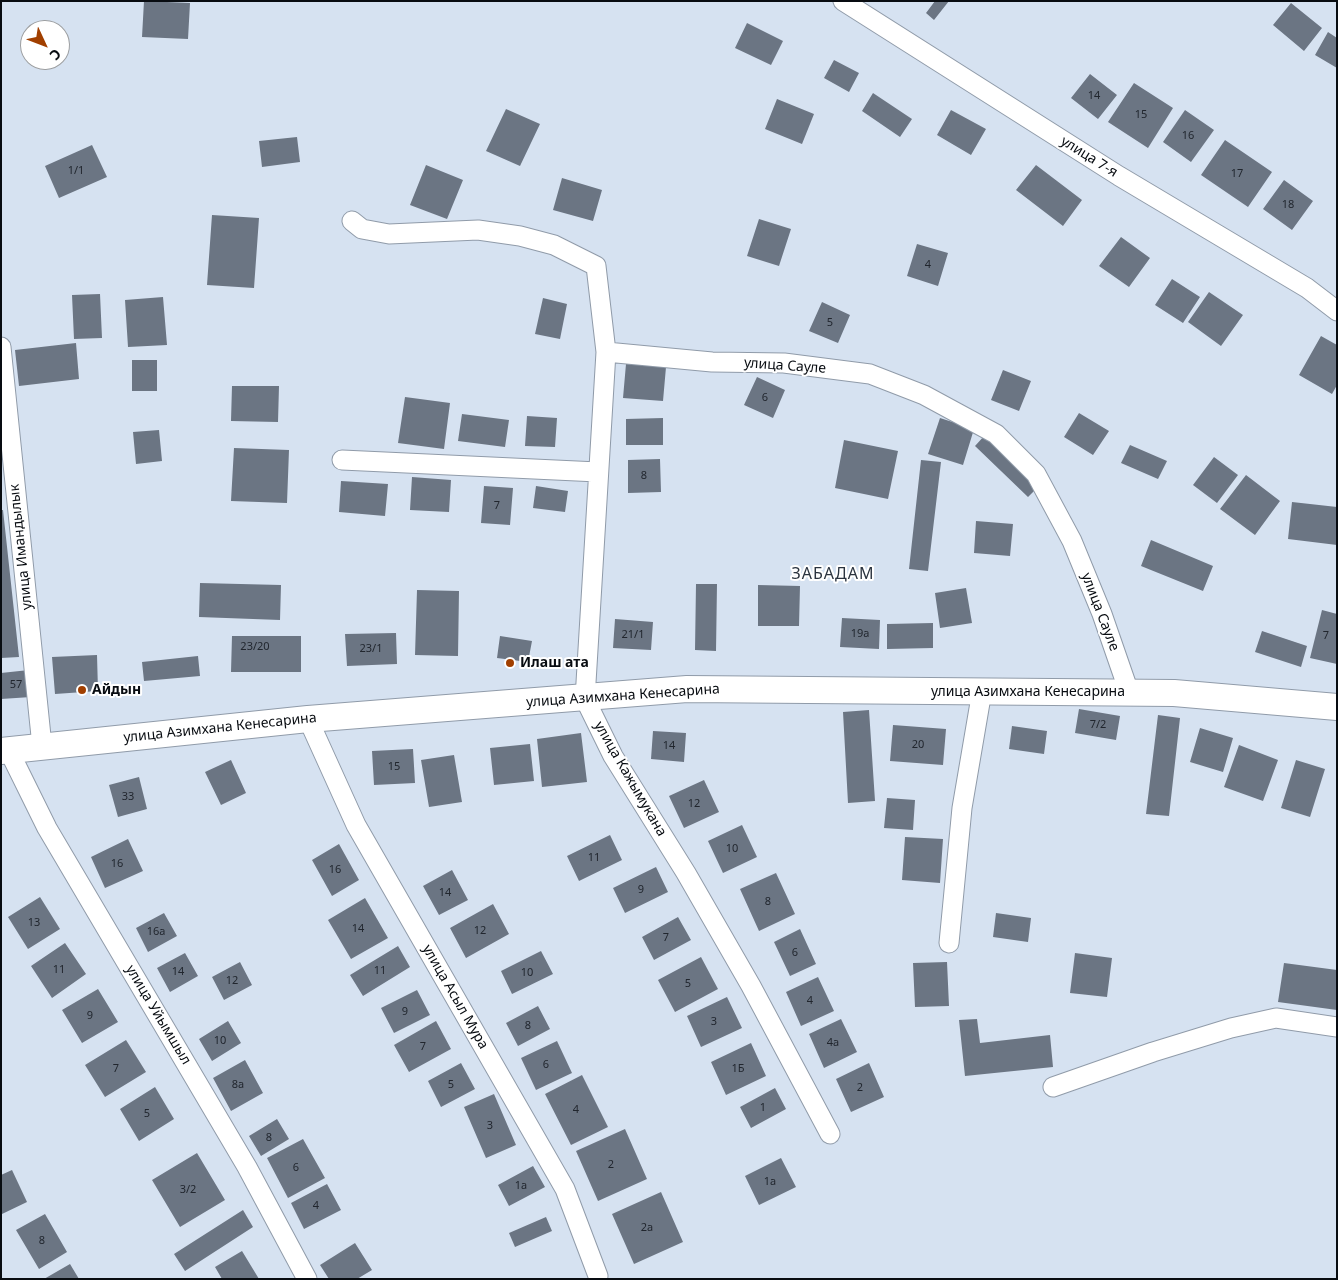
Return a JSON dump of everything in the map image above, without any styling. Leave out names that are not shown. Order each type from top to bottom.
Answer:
[{"type":"street","name":"улица 7-я","points":[[843,1],[1119,176],[1307,288],[1337,311]]},
{"type":"street","points":[[352,221],[362,229],[389,234],[478,230],[554,245],[596,266],[606,352]]},
{"type":"street","name":"улица Имандылык","points":[[1,347],[42,746]]},
{"type":"street","name":"улица Кажымукана","points":[[606,352],[585,699],[613,756],[686,873],[751,986],[830,1134]]},
{"type":"street","name":"улица Сауле","points":[[606,352],[712,362],[784,363],[870,374],[924,395],[996,434],[1036,474],[1072,541],[1102,614],[1129,692]]},
{"type":"street","points":[[342,460],[598,472]]},
{"type":"street","name":"улица Азимхана Кенесарина","points":[[5,751],[308,719],[585,699],[687,689],[1174,693],[1337,707]]},
{"type":"street","points":[[949,943],[962,808],[982,691]]},
{"type":"street","name":"улица Асыл Мура","points":[[308,719],[356,825],[565,1190],[598,1276]]},
{"type":"street","name":"улица Уйымшыл","points":[[5,751],[47,828],[247,1167],[307,1279]]},
{"type":"street","points":[[1053,1087],[1153,1052],[1231,1028],[1276,1018],[1337,1027]]},
{"type":"building","points":[[144,1],[190,3],[188,39],[142,37]]},
{"type":"building","points":[[935,1],[949,1],[934,20],[926,13]]},
{"type":"building","points":[[1291,3],[1322,28],[1304,51],[1273,25]]},
{"type":"building","points":[[747,23],[783,41],[771,65],[735,48]]},
{"type":"building","points":[[1328,32],[1337,38],[1337,68],[1315,55]]},
{"type":"building","points":[[834,60],[859,73],[849,92],[824,78]]},
{"type":"building","points":[[1090,74],[1117,95],[1098,119],[1071,98]]},
{"type":"building","points":[[1134,83],[1173,108],[1148,148],[1108,122]]},
{"type":"building","points":[[873,93],[912,119],[900,137],[862,111]]},
{"type":"building","points":[[777,99],[814,114],[802,144],[765,129]]},
{"type":"building","points":[[506,109],[540,124],[520,166],[486,151]]},
{"type":"building","points":[[951,110],[986,129],[971,155],[937,135]]},
{"type":"building","points":[[1185,110],[1214,130],[1191,162],[1163,142]]},
{"type":"building","points":[[297,137],[300,162],[262,167],[259,141]]},
{"type":"building","points":[[1225,140],[1272,172],[1248,207],[1201,175]]},
{"type":"building","points":[[92,145],[107,177],[59,198],[45,166]]},
{"type":"building","points":[[426,165],[463,180],[447,219],[410,205]]},
{"type":"building","points":[[1036,165],[1082,200],[1063,226],[1016,190]]},
{"type":"building","points":[[562,178],[602,190],[593,221],[553,210]]},
{"type":"building","points":[[1284,180],[1313,201],[1292,230],[1263,209]]},
{"type":"building","points":[[212,215],[259,218],[254,288],[207,285]]},
{"type":"building","points":[[759,219],[791,229],[779,266],[747,256]]},
{"type":"building","points":[[1121,237],[1150,258],[1129,287],[1099,266]]},
{"type":"building","points":[[917,244],[948,253],[938,286],[907,276]]},
{"type":"building","points":[[1172,279],[1200,297],[1183,323],[1155,305]]},
{"type":"building","points":[[1209,292],[1243,315],[1221,346],[1188,322]]},
{"type":"building","points":[[100,294],[102,338],[74,339],[72,295]]},
{"type":"building","points":[[163,297],[167,345],[128,347],[125,300]]},
{"type":"building","points":[[543,298],[567,304],[560,339],[535,334]]},
{"type":"building","points":[[822,302],[850,315],[838,343],[809,331]]},
{"type":"building","points":[[1321,336],[1337,345],[1337,385],[1332,394],[1299,375]]},
{"type":"building","points":[[76,343],[79,379],[19,386],[15,350]]},
{"type":"building","points":[[132,360],[157,360],[157,391],[132,391]]},
{"type":"building","points":[[626,364],[666,367],[663,401],[623,398]]},
{"type":"building","points":[[1003,370],[1031,381],[1019,411],[991,400]]},
{"type":"building","points":[[757,377],[785,390],[773,418],[744,405]]},
{"type":"building","points":[[232,386],[279,386],[278,422],[231,421]]},
{"type":"building","points":[[405,397],[450,403],[444,449],[398,443]]},
{"type":"building","points":[[1079,413],[1109,431],[1093,455],[1064,437]]},
{"type":"building","points":[[462,414],[509,420],[505,447],[458,441]]},
{"type":"building","points":[[527,416],[557,418],[555,447],[525,446]]},
{"type":"building","points":[[663,418],[663,445],[626,445],[626,419]]},
{"type":"building","points":[[940,418],[974,429],[963,465],[928,454]]},
{"type":"building","points":[[159,430],[162,461],[136,464],[133,432]]},
{"type":"building","points":[[985,435],[1039,486],[1028,497],[975,446]]},
{"type":"building","points":[[844,440],[898,451],[888,499],[835,488]]},
{"type":"building","points":[[1130,445],[1167,461],[1158,479],[1121,463]]},
{"type":"building","points":[[234,448],[289,450],[287,503],[231,501]]},
{"type":"building","points":[[1214,457],[1238,475],[1217,503],[1193,485]]},
{"type":"building","points":[[660,459],[661,492],[628,493],[628,460]]},
{"type":"building","points":[[921,460],[941,462],[928,571],[909,569]]},
{"type":"building","points":[[1246,475],[1280,501],[1255,535],[1220,509]]},
{"type":"building","points":[[412,477],[451,480],[449,512],[410,510]]},
{"type":"building","points":[[341,481],[388,484],[385,516],[339,512]]},
{"type":"building","points":[[484,486],[513,488],[510,525],[481,523]]},
{"type":"building","points":[[536,486],[568,491],[565,512],[533,508]]},
{"type":"building","points":[[1292,502],[1337,507],[1337,545],[1288,539]]},
{"type":"building","points":[[1,510],[3,510],[19,657],[1,658]]},
{"type":"building","points":[[976,521],[1013,524],[1010,556],[974,553]]},
{"type":"building","points":[[1151,540],[1213,566],[1203,591],[1141,566]]},
{"type":"building","points":[[200,583],[281,585],[280,620],[199,617]]},
{"type":"building","points":[[696,584],[717,584],[716,651],[695,650]]},
{"type":"building","points":[[758,585],[800,586],[799,626],[758,626]]},
{"type":"building","points":[[966,588],[972,623],[940,628],[935,593]]},
{"type":"building","points":[[417,590],[459,591],[458,656],[415,655]]},
{"type":"building","points":[[1322,610],[1337,614],[1337,664],[1310,658]]},
{"type":"building","points":[[842,618],[880,620],[879,649],[840,647]]},
{"type":"building","points":[[615,619],[653,622],[651,650],[613,648]]},
{"type":"building","points":[[933,623],[933,648],[887,649],[887,624]]},
{"type":"building","points":[[1262,631],[1307,646],[1301,667],[1255,652]]},
{"type":"building","points":[[396,633],[397,664],[347,666],[345,634]]},
{"type":"building","points":[[232,636],[301,636],[301,672],[231,672]]},
{"type":"building","points":[[500,636],[532,641],[528,662],[497,658]]},
{"type":"building","points":[[97,655],[98,691],[55,694],[52,657]]},
{"type":"building","points":[[198,656],[200,676],[144,681],[142,662]]},
{"type":"building","points":[[29,670],[31,697],[1,699],[1,673]]},
{"type":"building","points":[[1079,709],[1120,716],[1116,740],[1075,733]]},
{"type":"building","points":[[869,710],[875,801],[848,803],[843,712]]},
{"type":"building","points":[[1158,715],[1180,718],[1169,816],[1146,814]]},
{"type":"building","points":[[893,725],[946,729],[943,765],[890,761]]},
{"type":"building","points":[[1012,726],[1047,731],[1044,754],[1009,749]]},
{"type":"building","points":[[1200,728],[1233,738],[1223,772],[1190,762]]},
{"type":"building","points":[[653,731],[686,733],[684,762],[651,759]]},
{"type":"building","points":[[581,733],[587,782],[542,787],[537,739]]},
{"type":"building","points":[[530,744],[534,781],[494,785],[490,748]]},
{"type":"building","points":[[1239,745],[1278,760],[1263,801],[1224,787]]},
{"type":"building","points":[[413,749],[415,783],[374,785],[372,751]]},
{"type":"building","points":[[454,755],[462,802],[429,807],[421,760]]},
{"type":"building","points":[[231,760],[246,793],[221,805],[205,772]]},
{"type":"building","points":[[1296,760],[1325,769],[1310,817],[1281,808]]},
{"type":"building","points":[[139,777],[147,809],[118,817],[109,785]]},
{"type":"building","points":[[704,780],[719,812],[684,828],[669,796]]},
{"type":"building","points":[[887,798],[915,800],[913,830],[884,828]]},
{"type":"building","points":[[742,825],[757,857],[723,873],[708,841]]},
{"type":"building","points":[[610,835],[622,860],[579,881],[567,856]]},
{"type":"building","points":[[905,837],[943,839],[940,883],[902,880]]},
{"type":"building","points":[[128,839],[143,871],[105,888],[91,857]]},
{"type":"building","points":[[339,844],[359,880],[332,896],[312,860]]},
{"type":"building","points":[[656,867],[668,892],[625,913],[613,888]]},
{"type":"building","points":[[452,870],[468,900],[439,915],[423,886]]},
{"type":"building","points":[[776,873],[795,914],[759,931],[740,889]]},
{"type":"building","points":[[40,897],[60,929],[28,949],[8,917]]},
{"type":"building","points":[[365,898],[388,938],[351,959],[328,920]]},
{"type":"building","points":[[493,904],[509,934],[466,958],[450,928]]},
{"type":"building","points":[[164,913],[177,936],[148,952],[136,928]]},
{"type":"building","points":[[996,913],[1031,918],[1028,942],[993,937]]},
{"type":"building","points":[[678,917],[691,940],[654,960],[642,937]]},
{"type":"building","points":[[800,929],[816,964],[790,976],[774,942]]},
{"type":"building","points":[[65,943],[86,974],[52,998],[31,966]]},
{"type":"building","points":[[398,946],[410,967],[363,996],[350,975]]},
{"type":"building","points":[[541,951],[553,974],[512,994],[501,971]]},
{"type":"building","points":[[185,953],[198,976],[170,992],[157,968]]},
{"type":"building","points":[[1075,953],[1112,958],[1107,997],[1070,993]]},
{"type":"building","points":[[701,957],[718,989],[675,1012],[658,980]]},
{"type":"building","points":[[240,962],[252,985],[224,1000],[212,977]]},
{"type":"building","points":[[947,962],[949,1006],[915,1007],[913,963]]},
{"type":"building","points":[[1284,963],[1337,970],[1337,1010],[1278,1002]]},
{"type":"building","points":[[818,977],[834,1011],[801,1026],[786,992]]},
{"type":"building","points":[[98,989],[118,1022],[82,1043],[62,1010]]},
{"type":"building","points":[[417,990],[430,1015],[394,1033],[381,1008]]},
{"type":"building","points":[[727,997],[742,1028],[701,1047],[687,1016]]},
{"type":"building","points":[[538,1006],[550,1029],[518,1046],[506,1023]]},
{"type":"building","points":[[841,1019],[857,1052],[824,1068],[809,1034]]},
{"type":"building","points":[[977,1019],[980,1043],[1050,1035],[1053,1067],[965,1076],[959,1020]]},
{"type":"building","points":[[228,1021],[241,1043],[212,1061],[199,1039]]},
{"type":"building","points":[[436,1021],[451,1049],[409,1072],[394,1045]]},
{"type":"building","points":[[126,1040],[146,1072],[105,1097],[85,1065]]},
{"type":"building","points":[[557,1041],[572,1073],[536,1090],[521,1058]]},
{"type":"building","points":[[751,1043],[766,1076],[726,1095],[711,1062]]},
{"type":"building","points":[[245,1060],[263,1093],[231,1111],[213,1078]]},
{"type":"building","points":[[461,1063],[475,1089],[441,1107],[428,1081]]},
{"type":"building","points":[[869,1063],[884,1097],[851,1112],[836,1079]]},
{"type":"building","points":[[582,1075],[608,1127],[571,1145],[545,1094]]},
{"type":"building","points":[[155,1087],[174,1119],[139,1141],[120,1109]]},
{"type":"building","points":[[775,1088],[786,1109],[751,1128],[740,1107]]},
{"type":"building","points":[[494,1094],[516,1145],[486,1158],[464,1107]]},
{"type":"building","points":[[277,1119],[289,1139],[261,1156],[249,1136]]},
{"type":"building","points":[[625,1129],[647,1179],[598,1201],[576,1151]]},
{"type":"building","points":[[303,1139],[325,1178],[288,1198],[267,1158]]},
{"type":"building","points":[[197,1153],[225,1200],[180,1227],[152,1180]]},
{"type":"building","points":[[781,1158],[796,1187],[759,1205],[745,1176]]},
{"type":"building","points":[[533,1166],[545,1187],[509,1206],[498,1185]]},
{"type":"building","points":[[12,1170],[27,1202],[2,1214],[1,1175]]},
{"type":"building","points":[[327,1184],[341,1210],[304,1229],[291,1203]]},
{"type":"building","points":[[661,1192],[683,1242],[634,1264],[612,1214]]},
{"type":"building","points":[[243,1210],[253,1227],[185,1271],[174,1254]]},
{"type":"building","points":[[45,1214],[67,1252],[39,1269],[16,1230]]},
{"type":"building","points":[[546,1217],[552,1231],[515,1247],[509,1233]]},
{"type":"building","points":[[355,1243],[372,1270],[357,1279],[329,1279],[320,1265]]},
{"type":"building","points":[[242,1251],[259,1279],[222,1279],[215,1267]]},
{"type":"building","points":[[70,1264],[79,1279],[44,1279]]},
{"type":"place","name":"Илаш ата","points":[[510,663]]},
{"type":"place","name":"Айдын","points":[[82,690]]},
{"type":"district","name":"ЗАБАДАМ","points":[[833,574]]}]
